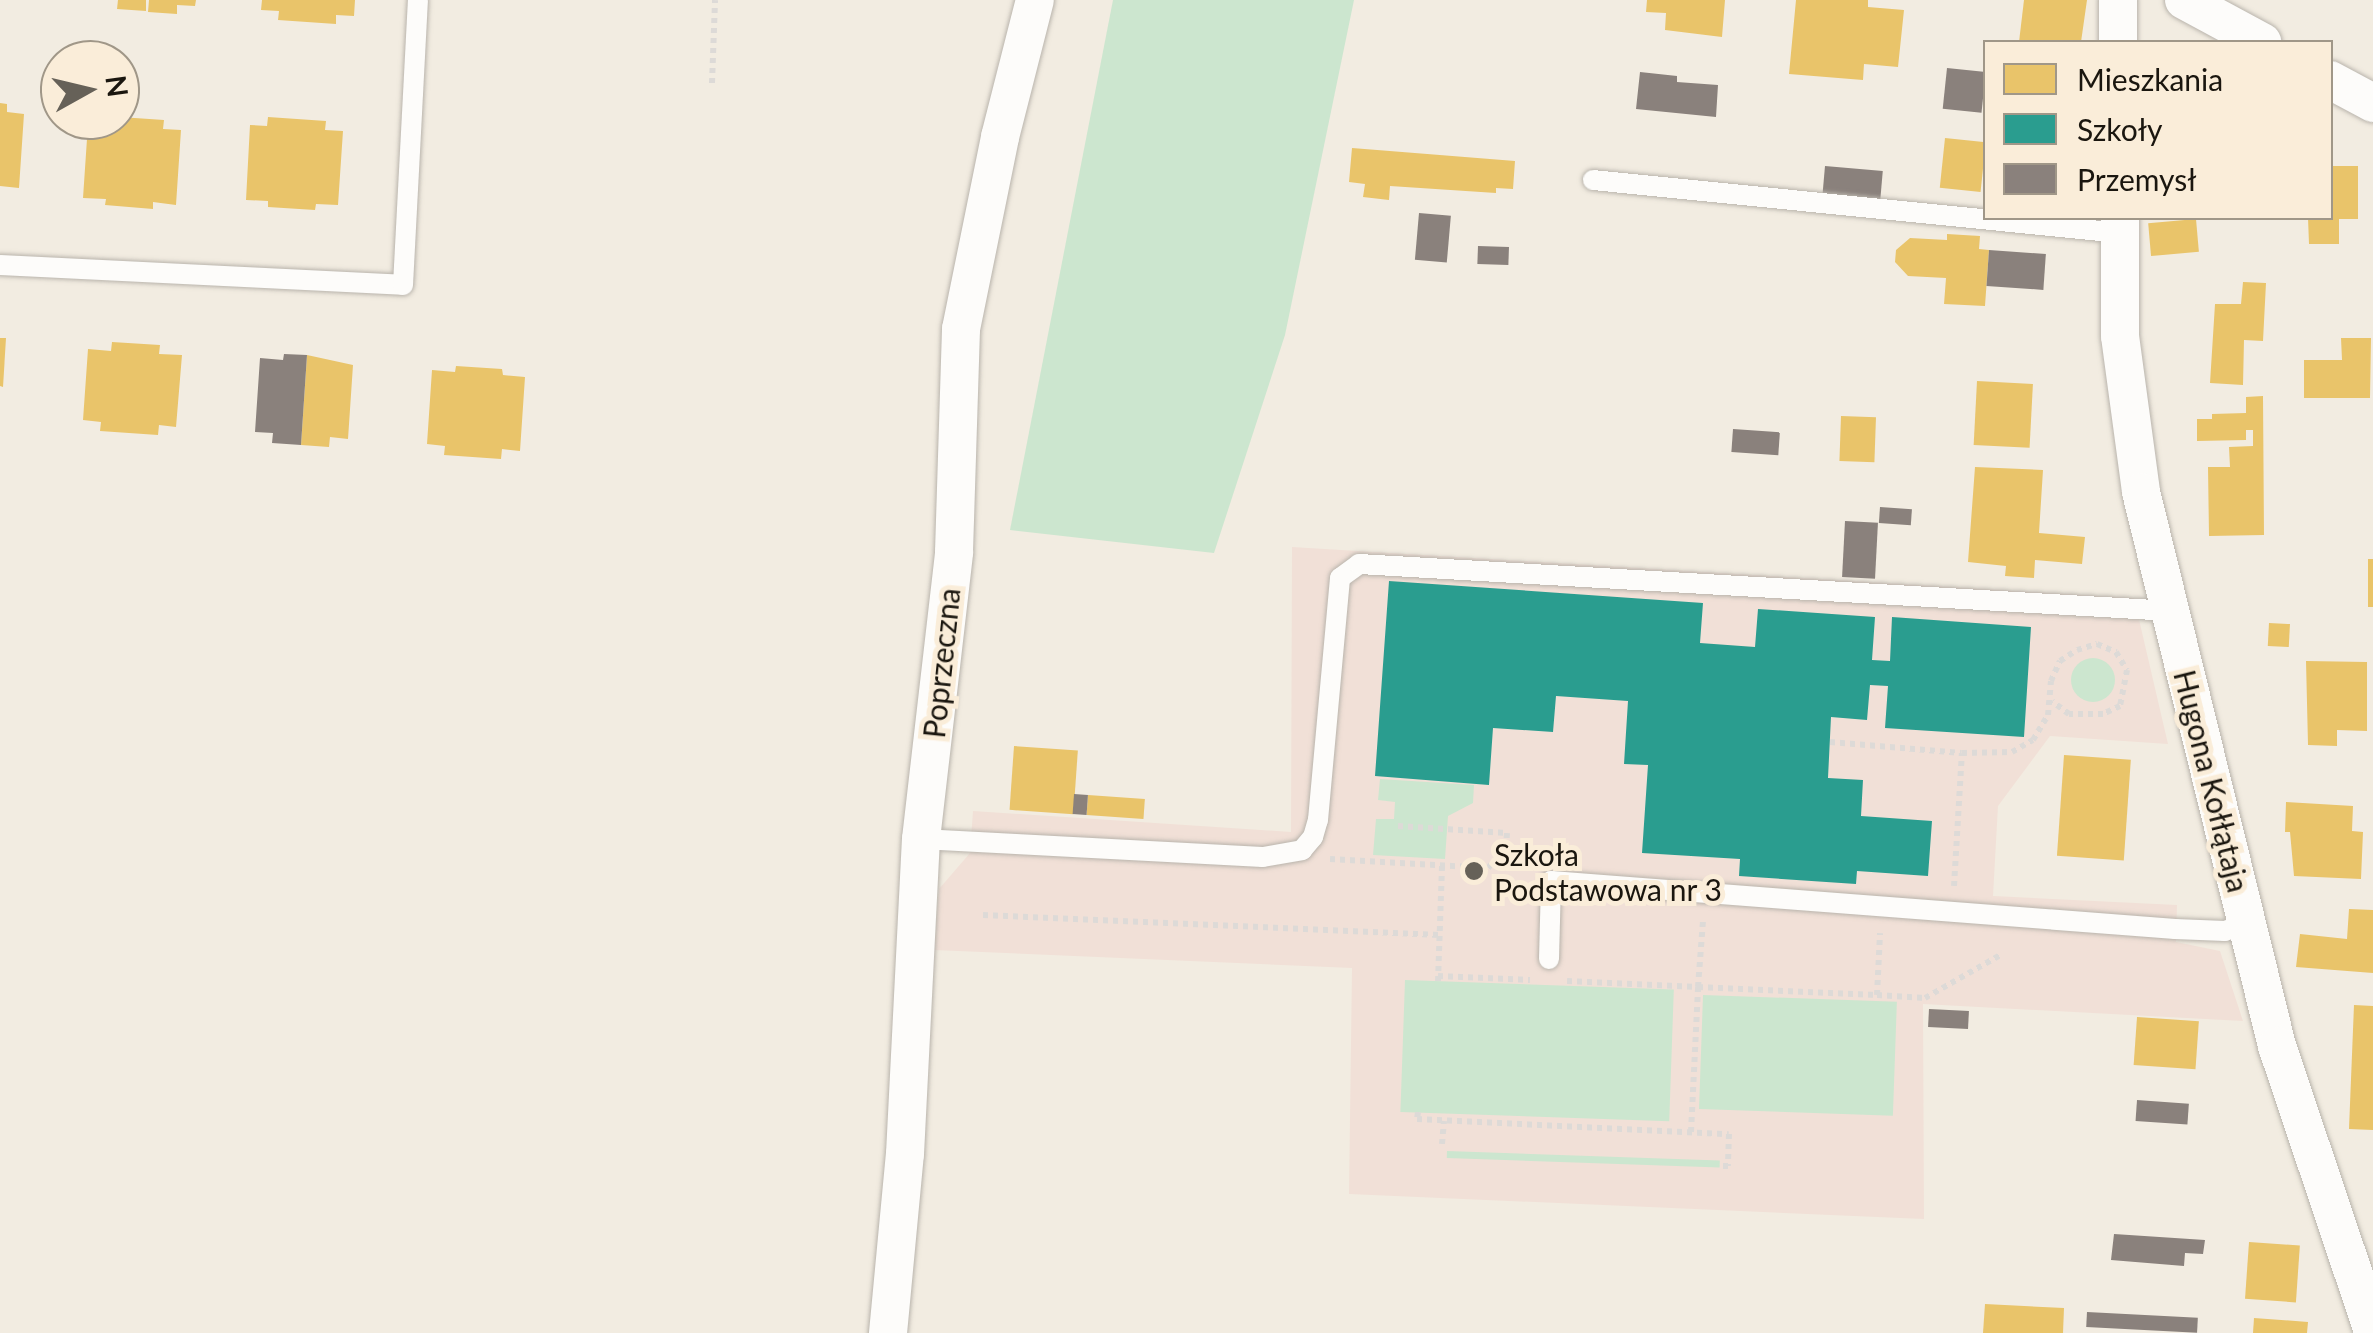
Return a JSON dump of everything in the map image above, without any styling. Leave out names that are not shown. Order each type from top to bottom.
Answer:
[{"type":"street","name":"Poprzeczna","points":[[888,1333],[905,1154],[921,839],[954,552],[961,329],[1000,137],[1036,0]]},
{"type":"street","points":[[2118,0],[2118,40]]},
{"type":"street","points":[[2184,0],[2258,40]]},
{"type":"street","points":[[2333,82],[2373,102]]},
{"type":"street","name":"Hugona Kołłątaja","points":[[2120,225],[2122,356],[2141,492],[2277,1046],[2373,1331]]},
{"type":"lane","points":[[0,265],[403,285],[418,0]]},
{"type":"lane","points":[[1593,180],[1983,213]]},
{"type":"lane","points":[[2061,220],[2120,225]]},
{"type":"lane","points":[[921,839],[1263,856],[1302,850],[1318,820],[1340,578],[1359,564],[2171,611]]},
{"type":"lane","points":[[1549,959],[1551,880],[2175,929],[2225,930],[2246,923]]},
{"type":"path","points":[[712,83],[715,0]]},
{"type":"path","points":[[1830,742],[1962,753],[2012,752],[2033,740],[2052,701],[2050,681],[2060,661],[2097,644],[2116,652],[2127,670],[2120,706],[2103,714],[2070,714],[2052,701]]},
{"type":"path","points":[[1952,912],[1962,753]]},
{"type":"path","points":[[1398,826],[1507,833],[1506,848]]},
{"type":"path","points":[[1302,850],[1310,858],[1442,866],[1438,979],[1538,980]]},
{"type":"path","points":[[1691,1132],[1704,912]]},
{"type":"path","points":[[983,915],[1440,935]]},
{"type":"path","points":[[1877,995],[1881,924]]},
{"type":"path","points":[[1558,981],[1925,998],[2002,954]]},
{"type":"path","points":[[1418,1112],[1417,1119],[1729,1134],[1728,1166],[1720,1166]]},
{"type":"path","points":[[1442,1144],[1444,1120]]},
{"type":"shaded area","name":"Szkoła Podstawowa nr 3","points":[[1292,547],[2134,598],[2168,744],[2050,736],[1998,806],[1993,896],[2177,905],[2176,942],[2220,951],[2243,1021],[1923,1004],[1924,1219],[1349,1194],[1352,968],[934,950],[939,889],[970,853],[973,811],[1291,832]]},
{"type":"green space","points":[[1113,0],[1354,0],[1285,335],[1214,553],[1010,530]]},
{"type":"green space","points":[[2093,658],[2109,664],[2115,680],[2109,696],[2093,702],[2077,696],[2071,680],[2077,664]]},
{"type":"green space","points":[[1380,779],[1474,785],[1473,803],[1448,816],[1445,859],[1373,855],[1376,819],[1394,819],[1395,802],[1378,800]]},
{"type":"green space","points":[[1405,980],[1674,989],[1669,1121],[1400,1112]]},
{"type":"green space","points":[[1703,995],[1897,1002],[1893,1116],[1699,1109]]},
{"type":"green space","points":[[1447,1151],[1720,1161],[1720,1168],[1447,1158]]},
{"type":"building: Mieszkania","points":[[118,0],[146,0],[146,11],[117,9]]},
{"type":"building: Mieszkania","points":[[149,0],[196,0],[195,6],[177,5],[177,14],[148,12]]},
{"type":"building: Mieszkania","points":[[262,0],[355,0],[354,16],[336,15],[336,24],[278,20],[279,11],[261,10]]},
{"type":"building: Mieszkania","points":[[1647,0],[1725,0],[1722,37],[1665,30],[1666,13],[1646,12]]},
{"type":"building: Mieszkania","points":[[1796,0],[1868,0],[1868,7],[1904,10],[1898,67],[1864,64],[1863,80],[1789,74]]},
{"type":"building: Mieszkania","points":[[2024,0],[2087,0],[2081,40],[2019,40]]},
{"type":"building: Mieszkania","points":[[0,103],[7,104],[7,112],[24,114],[19,188],[0,186]]},
{"type":"building: Mieszkania","points":[[268,117],[326,121],[325,130],[343,131],[338,205],[316,204],[315,210],[268,207],[268,201],[246,200],[250,125],[267,126]]},
{"type":"building: Mieszkania","points":[[140,118],[164,120],[163,129],[181,130],[176,205],[153,202],[153,209],[105,205],[106,199],[83,198],[87,140],[140,140]]},
{"type":"building: Mieszkania","points":[[1945,138],[1983,142],[1981,192],[1940,188]]},
{"type":"building: Mieszkania","points":[[1352,148],[1515,161],[1513,189],[1496,188],[1496,193],[1390,186],[1389,200],[1363,197],[1365,184],[1349,182]]},
{"type":"building: Mieszkania","points":[[2333,166],[2358,166],[2358,219],[2339,219],[2339,244],[2309,244],[2308,220],[2333,220]]},
{"type":"building: Mieszkania","points":[[2196,220],[2199,252],[2151,256],[2148,223]]},
{"type":"building: Mieszkania","points":[[1947,234],[1980,236],[1979,249],[1989,250],[1985,306],[1944,304],[1946,278],[1908,276],[1895,262],[1896,250],[1910,238],[1947,240]]},
{"type":"building: Mieszkania","points":[[2243,282],[2266,283],[2263,341],[2244,340],[2243,385],[2210,383],[2215,304],[2241,304]]},
{"type":"building: Mieszkania","points":[[0,338],[6,338],[3,387],[0,386]]},
{"type":"building: Mieszkania","points":[[2341,338],[2371,338],[2370,398],[2304,398],[2304,360],[2342,360]]},
{"type":"building: Mieszkania","points":[[112,342],[160,345],[159,354],[182,355],[176,427],[159,425],[158,435],[100,431],[101,422],[83,420],[88,349],[111,351]]},
{"type":"building: Mieszkania","points":[[307,355],[353,365],[348,439],[330,437],[329,447],[301,445]]},
{"type":"building: Mieszkania","points":[[456,366],[502,369],[503,375],[525,377],[520,451],[502,449],[501,459],[444,455],[445,446],[427,444],[432,370],[455,372]]},
{"type":"building: Mieszkania","points":[[1977,381],[2033,384],[2030,448],[1974,445]]},
{"type":"building: Mieszkania","points":[[2263,396],[2264,535],[2209,536],[2208,467],[2230,467],[2229,447],[2253,446],[2253,430],[2246,430],[2246,440],[2197,441],[2197,419],[2212,419],[2212,414],[2246,413],[2246,397]]},
{"type":"building: Mieszkania","points":[[1841,416],[1876,417],[1874,462],[1839,461]]},
{"type":"building: Mieszkania","points":[[1975,467],[2043,470],[2039,533],[2085,537],[2082,564],[2035,560],[2034,578],[2005,576],[2006,566],[1968,562]]},
{"type":"building: Mieszkania","points":[[2368,559],[2373,559],[2373,607],[2368,607]]},
{"type":"building: Mieszkania","points":[[2269,623],[2290,624],[2289,647],[2268,646]]},
{"type":"building: Mieszkania","points":[[2306,661],[2367,662],[2367,731],[2337,730],[2337,746],[2308,745]]},
{"type":"building: Mieszkania","points":[[1014,746],[1078,750],[1073,814],[1010,810]]},
{"type":"building: Mieszkania","points":[[2064,755],[2131,760],[2124,860],[2057,856]]},
{"type":"building: Mieszkania","points":[[1088,795],[1145,799],[1143,819],[1087,815]]},
{"type":"building: Mieszkania","points":[[2286,802],[2353,806],[2352,831],[2363,832],[2361,879],[2294,876],[2290,832],[2285,832]]},
{"type":"building: Mieszkania","points":[[2349,909],[2373,910],[2373,973],[2296,967],[2300,934],[2347,939]]},
{"type":"building: Mieszkania","points":[[2354,1005],[2373,1006],[2373,1130],[2349,1129]]},
{"type":"building: Mieszkania","points":[[2137,1017],[2199,1021],[2196,1069],[2134,1065]]},
{"type":"building: Mieszkania","points":[[2249,1242],[2300,1246],[2296,1302],[2245,1299]]},
{"type":"building: Mieszkania","points":[[1985,1304],[2064,1308],[2063,1333],[1983,1333]]},
{"type":"building: Mieszkania","points":[[2254,1318],[2308,1322],[2307,1333],[2253,1333]]},
{"type":"building: Szkoły","points":[[1389,581],[1703,603],[1700,643],[1755,647],[1758,609],[1875,617],[1872,660],[1890,661],[1892,617],[2031,627],[2024,737],[1885,728],[1888,686],[1870,685],[1867,720],[1831,717],[1828,778],[1863,780],[1861,816],[1932,821],[1928,876],[1857,871],[1856,884],[1739,876],[1740,859],[1642,853],[1648,765],[1624,764],[1628,701],[1556,696],[1553,732],[1493,728],[1489,785],[1375,776]]},
{"type":"building: Przemysł","points":[[1947,68],[1983,72],[1982,113],[1943,109]]},
{"type":"building: Przemysł","points":[[1640,72],[1677,76],[1677,82],[1718,85],[1716,117],[1636,109]]},
{"type":"building: Przemysł","points":[[1825,166],[1883,171],[1880,200],[1822,195]]},
{"type":"building: Przemysł","points":[[1419,213],[1451,216],[1447,263],[1415,260]]},
{"type":"building: Przemysł","points":[[1478,246],[1509,247],[1508,265],[1477,264]]},
{"type":"building: Przemysł","points":[[1989,250],[2046,254],[2043,290],[1986,286]]},
{"type":"building: Przemysł","points":[[284,354],[307,355],[301,445],[272,443],[273,433],[255,432],[260,358],[283,360]]},
{"type":"building: Przemysł","points":[[1733,429],[1780,432],[1778,455],[1731,452]]},
{"type":"building: Przemysł","points":[[1880,507],[1912,509],[1911,525],[1879,523]]},
{"type":"building: Przemysł","points":[[1845,521],[1878,523],[1875,579],[1842,577]]},
{"type":"building: Przemysł","points":[[1074,794],[1088,795],[1087,815],[1073,814]]},
{"type":"building: Przemysł","points":[[1929,1009],[1969,1011],[1968,1029],[1928,1027]]},
{"type":"building: Przemysł","points":[[2137,1100],[2189,1104],[2187,1125],[2136,1121]]},
{"type":"building: Przemysł","points":[[2114,1234],[2205,1240],[2203,1254],[2185,1253],[2184,1266],[2111,1260]]},
{"type":"building: Przemysł","points":[[2087,1312],[2198,1318],[2197,1333],[2086,1327]]},
{"type":"place","name":"Szkoła Podstawowa nr 3","points":[[1474,871]]}]
